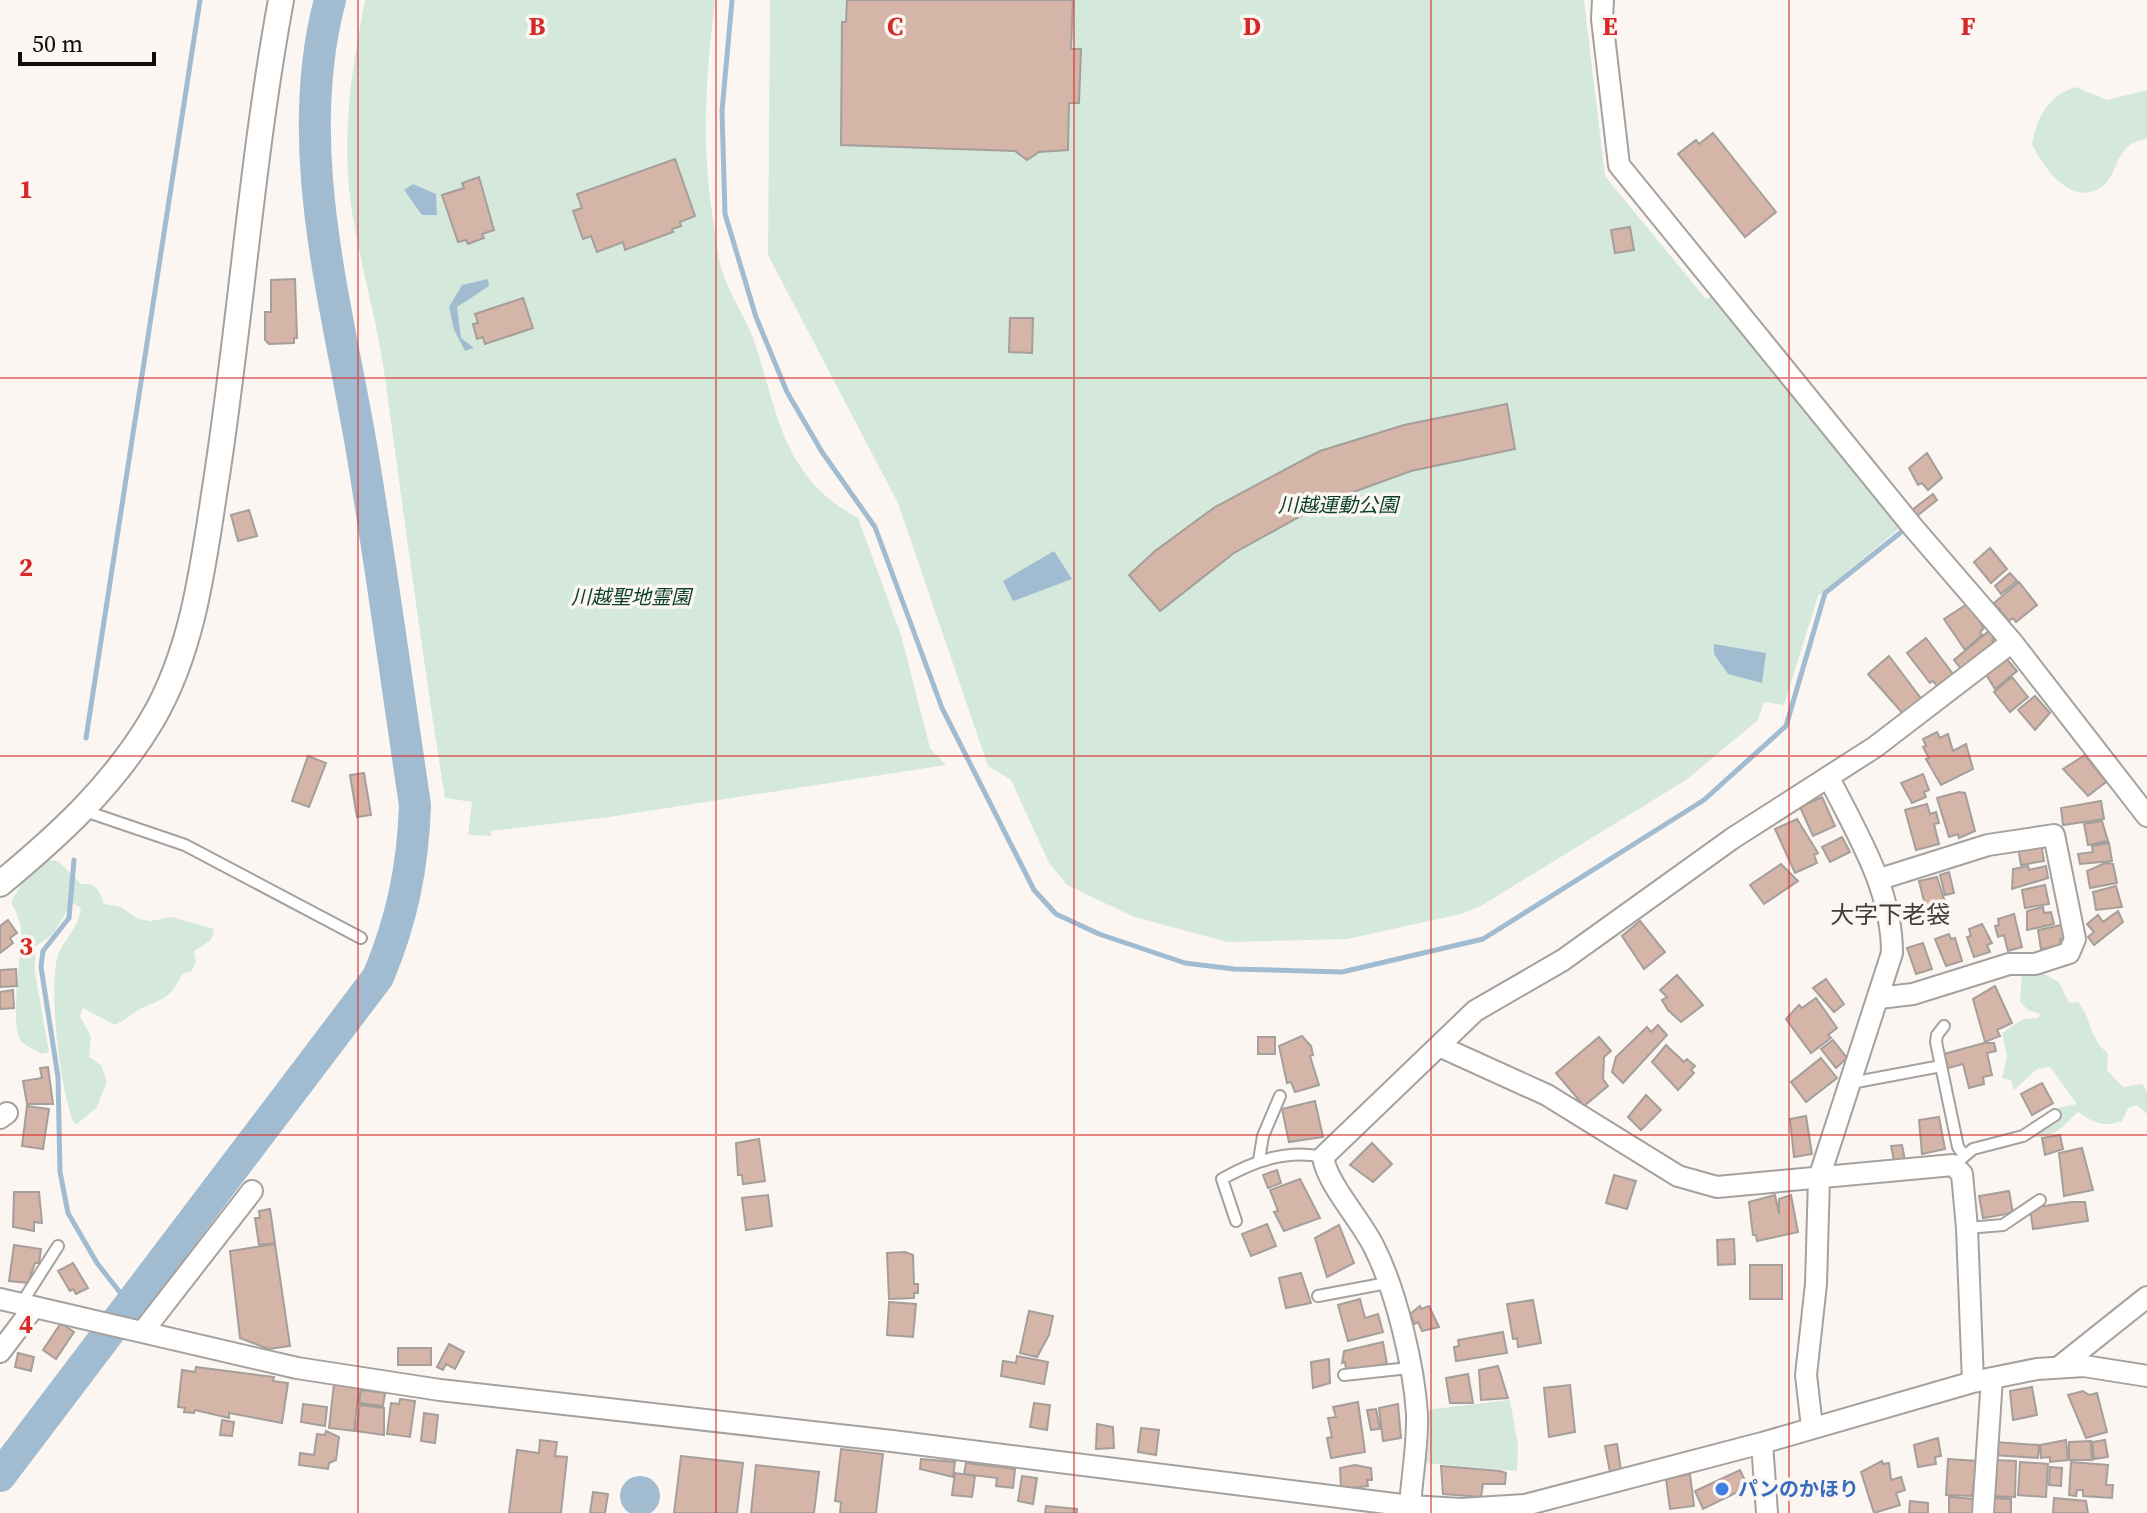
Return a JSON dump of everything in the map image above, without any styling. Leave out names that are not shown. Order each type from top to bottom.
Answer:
[{"type":"street","points":[[0,884],[85,811],[113,778],[153,719],[176,670],[195,605],[228,400],[281,0]]},
{"type":"street","points":[[1603,0],[1602,19],[1619,165],[1912,526],[2012,642],[2147,816]]},
{"type":"street","points":[[1410,1506],[1417,1414],[1409,1368],[1376,1250],[1350,1204],[1325,1172],[1323,1157],[1475,1011],[1563,960],[1733,838],[1829,778],[1935,704],[2012,642]]},
{"type":"street","points":[[1812,1427],[1806,1375],[1816,1284],[1819,1178],[1892,953],[1892,927],[1880,879],[1829,778]]},
{"type":"street","points":[[1879,998],[1913,994],[2009,964],[2035,964],[2069,953],[2075,939],[2054,835],[1988,845],[1880,879]]},
{"type":"street","points":[[1439,1046],[1547,1095],[1678,1176],[1717,1187],[1953,1165],[1960,1161],[1982,1380],[1983,1513]]},
{"type":"street","points":[[140,1329],[252,1191]]},
{"type":"street","points":[[2059,1367],[2147,1297]]},
{"type":"street","points":[[0,1299],[140,1329],[297,1368],[440,1390],[892,1441],[1410,1506],[1461,1509],[1526,1509],[1982,1380],[2059,1367],[2084,1366],[2147,1376]]},
{"type":"street","points":[[0,1352],[28,1305]]},
{"type":"street","points":[[1762,1443],[1767,1513]]},
{"type":"lane","points":[[85,811],[185,845],[361,938]]},
{"type":"lane","points":[[1944,1026],[1937,1035],[1960,1161],[2023,1136],[2055,1115]]},
{"type":"lane","points":[[1851,1083],[1941,1066]]},
{"type":"lane","points":[[1259,1160],[1263,1136],[1280,1096]]},
{"type":"lane","points":[[1236,1221],[1222,1179],[1259,1160],[1309,1154],[1323,1157]]},
{"type":"lane","points":[[1967,1228],[2003,1225],[2040,1200]]},
{"type":"lane","points":[[28,1305],[58,1246]]},
{"type":"lane","points":[[1318,1296],[1387,1283]]},
{"type":"lane","points":[[1344,1375],[1409,1368]]},
{"type":"green space","name":"川越聖地霊園","points":[[365,0],[715,0],[707,82],[706,137],[709,191],[721,268],[756,346],[779,421],[799,465],[814,485],[858,518],[901,635],[930,748],[946,765],[609,817],[491,831],[491,836],[468,835],[472,802],[445,798],[384,371],[351,205],[348,127],[352,76]]},
{"type":"green space","name":"川越運動公園","points":[[770,0],[1584,0],[1605,176],[1706,299],[1712,296],[1901,527],[1818,596],[1784,705],[1764,702],[1758,720],[1686,780],[1481,906],[1461,914],[1347,939],[1228,942],[1134,917],[1067,885],[1049,863],[1011,780],[988,766],[898,503],[768,255]]},
{"type":"green space","points":[[2075,87],[2107,100],[2147,90],[2147,139],[2128,146],[2108,181],[2092,192],[2081,193],[2060,183],[2032,144],[2045,109],[2057,96]]},
{"type":"green space","points":[[49,860],[58,861],[81,884],[94,886],[104,904],[121,907],[138,919],[151,921],[172,917],[214,929],[211,940],[194,951],[196,962],[191,972],[183,973],[171,992],[163,998],[115,1025],[83,1008],[80,1016],[91,1037],[89,1057],[101,1065],[107,1081],[97,1107],[77,1124],[73,1122],[64,1087],[54,1000],[58,955],[76,924],[81,908],[72,903],[53,934],[35,947],[35,973],[49,1052],[42,1054],[23,1043],[16,1021],[21,931],[11,902],[29,872]]},
{"type":"green space","points":[[2035,969],[2059,982],[2069,1003],[2078,1002],[2094,1036],[2108,1053],[2107,1070],[2123,1087],[2142,1084],[2147,1091],[2147,1114],[2137,1105],[2128,1108],[2122,1121],[2104,1124],[2078,1112],[2052,1134],[2030,1136],[2046,1125],[2053,1109],[2077,1104],[2050,1067],[2037,1069],[2014,1090],[2011,1080],[2002,1078],[2007,1057],[2002,1033],[2023,1019],[2038,1018],[2040,1014],[2028,1010],[2020,1002],[2022,973]]},
{"type":"green space","points":[[1510,1400],[1518,1445],[1517,1471],[1424,1463],[1425,1410]]},
{"type":"water","points":[[413,184],[436,194],[437,215],[422,215],[404,190]]},
{"type":"water","points":[[488,279],[489,286],[457,307],[461,338],[474,348],[465,351],[454,330],[449,307],[462,285]]},
{"type":"water","points":[[1054,551],[1072,579],[1013,601],[1003,581]]},
{"type":"water","points":[[1714,644],[1766,653],[1762,683],[1728,674],[1714,654]]},
{"type":"water","points":[[640,1476],[654,1482],[660,1496],[654,1510],[640,1516],[626,1510],[620,1496],[626,1482]]},
{"type":"building","points":[[847,0],[1073,0],[1071,49],[1081,49],[1079,103],[1069,103],[1068,150],[1039,152],[1027,160],[1015,151],[841,145],[842,22],[846,22]]},
{"type":"building","points":[[1713,133],[1776,212],[1745,237],[1678,154],[1696,140],[1699,144]]},
{"type":"building","points":[[675,159],[695,216],[680,222],[681,226],[672,229],[673,232],[625,250],[623,242],[597,252],[591,236],[583,239],[573,211],[582,208],[577,194]]},
{"type":"building","points":[[479,177],[494,230],[468,244],[466,240],[458,242],[442,195],[464,188],[462,183]]},
{"type":"building","points":[[1630,227],[1634,250],[1615,253],[1611,230]]},
{"type":"building","points":[[295,279],[297,338],[294,338],[294,343],[269,344],[265,340],[265,312],[271,312],[271,280]]},
{"type":"building","points":[[523,298],[533,328],[485,344],[483,337],[477,339],[473,324],[478,323],[475,314]]},
{"type":"building","points":[[1010,318],[1033,318],[1032,353],[1009,352]]},
{"type":"building","points":[[1507,404],[1515,449],[1411,471],[1326,502],[1234,553],[1160,611],[1129,575],[1155,551],[1215,507],[1320,451],[1404,425]]},
{"type":"building","points":[[1927,453],[1942,478],[1928,490],[1922,483],[1918,485],[1909,468]]},
{"type":"building","points":[[1933,494],[1937,500],[1917,516],[1912,510]]},
{"type":"building","points":[[249,510],[257,536],[238,541],[231,515]]},
{"type":"building","points":[[1990,548],[2007,569],[1991,583],[1974,562]]},
{"type":"building","points":[[2010,573],[2017,581],[2001,594],[1995,586]]},
{"type":"building","points":[[2019,582],[2037,605],[2016,622],[2013,618],[2009,621],[1994,603]]},
{"type":"building","points":[[1967,604],[1984,628],[1980,632],[1982,635],[1965,650],[1944,619]]},
{"type":"building","points":[[1990,630],[1996,637],[1992,640],[1995,643],[1962,670],[1954,660]]},
{"type":"building","points":[[1926,638],[1953,674],[1937,686],[1933,681],[1930,683],[1907,653]]},
{"type":"building","points":[[1889,656],[1923,701],[1904,715],[1868,674]]},
{"type":"building","points":[[2005,657],[2017,671],[1995,689],[1985,673]]},
{"type":"building","points":[[2012,677],[2028,697],[2010,712],[1994,692]]},
{"type":"building","points":[[2035,696],[2050,713],[2035,730],[2018,710]]},
{"type":"building","points":[[1937,732],[1940,738],[1948,734],[1953,751],[1966,744],[1973,769],[1941,785],[1926,759],[1929,758],[1923,747],[1926,746],[1923,739]]},
{"type":"building","points":[[2085,755],[2106,782],[2088,796],[2063,769]]},
{"type":"building","points":[[308,756],[326,763],[309,807],[292,801]]},
{"type":"building","points":[[364,773],[371,815],[357,817],[350,775]]},
{"type":"building","points":[[1923,774],[1929,790],[1924,792],[1926,797],[1912,803],[1901,783]]},
{"type":"building","points":[[1965,793],[1975,831],[1959,838],[1958,834],[1949,837],[1937,798]]},
{"type":"building","points":[[1822,797],[1835,826],[1813,836],[1800,807]]},
{"type":"building","points":[[2101,801],[2104,819],[2063,825],[2061,808]]},
{"type":"building","points":[[1927,804],[1930,814],[1936,812],[1939,823],[1934,824],[1939,844],[1916,850],[1905,810]]},
{"type":"building","points":[[1797,819],[1818,853],[1814,855],[1817,863],[1795,873],[1775,829]]},
{"type":"building","points":[[2102,821],[2108,841],[2088,845],[2084,824]]},
{"type":"building","points":[[1842,837],[1850,852],[1830,862],[1822,847]]},
{"type":"building","points":[[2041,843],[2044,861],[2021,865],[2018,847]]},
{"type":"building","points":[[2109,843],[2112,861],[2080,864],[2078,854],[2093,852],[2092,846]]},
{"type":"building","points":[[2105,863],[2113,864],[2117,883],[2090,888],[2087,871]]},
{"type":"building","points":[[1781,864],[1798,881],[1764,904],[1750,885]]},
{"type":"building","points":[[2028,866],[2029,870],[2046,866],[2048,878],[2012,889],[2013,869]]},
{"type":"building","points":[[1949,872],[1954,893],[1945,895],[1940,875]]},
{"type":"building","points":[[1937,877],[1947,908],[1930,912],[1926,909],[1919,881]]},
{"type":"building","points":[[2045,885],[2049,904],[2025,908],[2022,890]]},
{"type":"building","points":[[2116,886],[2122,907],[2096,910],[2093,892]]},
{"type":"building","points":[[2043,907],[2044,913],[2051,912],[2054,924],[2027,930],[2027,911]]},
{"type":"building","points":[[2118,911],[2123,922],[2094,945],[2088,937],[2094,932],[2087,924],[2098,915],[2103,922]]},
{"type":"building","points":[[2014,914],[2022,947],[2008,951],[2004,935],[1998,937],[1995,926],[1999,925],[1998,919]]},
{"type":"building","points":[[8,920],[17,933],[10,938],[13,943],[0,953],[0,926]]},
{"type":"building","points":[[1640,921],[1665,952],[1644,969],[1622,936]]},
{"type":"building","points":[[1982,924],[1992,943],[1987,945],[1990,952],[1974,957],[1967,937],[1971,936],[1969,929]]},
{"type":"building","points":[[2066,924],[2069,938],[2060,939],[2061,945],[2041,949],[2038,930]]},
{"type":"building","points":[[1949,934],[1951,939],[1955,938],[1962,961],[1946,966],[1935,939]]},
{"type":"building","points":[[1923,943],[1932,969],[1916,974],[1907,948]]},
{"type":"building","points":[[16,969],[17,986],[0,987],[0,970]]},
{"type":"building","points":[[1677,975],[1703,1005],[1681,1022],[1668,1010],[1662,1000],[1667,997],[1660,990]]},
{"type":"building","points":[[1826,979],[1844,1004],[1834,1012],[1813,988]]},
{"type":"building","points":[[1995,986],[2012,1023],[1997,1030],[2000,1036],[1985,1042],[1973,999]]},
{"type":"building","points":[[13,990],[14,1008],[0,1009],[0,992]]},
{"type":"building","points":[[1816,998],[1837,1028],[1828,1035],[1831,1038],[1811,1053],[1786,1019],[1799,1005],[1802,1008]]},
{"type":"building","points":[[1658,1025],[1667,1035],[1623,1083],[1612,1072],[1616,1057],[1647,1027],[1651,1032]]},
{"type":"building","points":[[1302,1036],[1311,1046],[1313,1055],[1310,1056],[1319,1085],[1295,1092],[1291,1082],[1287,1083],[1279,1046]]},
{"type":"building","points":[[1258,1037],[1275,1037],[1275,1054],[1258,1054]]},
{"type":"building","points":[[1599,1037],[1611,1051],[1604,1057],[1603,1079],[1608,1086],[1584,1106],[1556,1073]]},
{"type":"building","points":[[1833,1040],[1847,1058],[1836,1068],[1821,1049]]},
{"type":"building","points":[[1994,1043],[1996,1051],[1987,1053],[1992,1075],[1983,1077],[1984,1084],[1969,1088],[1963,1064],[1948,1068],[1944,1054]]},
{"type":"building","points":[[1666,1045],[1684,1062],[1687,1059],[1695,1066],[1691,1070],[1694,1073],[1678,1090],[1652,1062]]},
{"type":"building","points":[[1821,1058],[1837,1078],[1806,1102],[1791,1082]]},
{"type":"building","points":[[48,1067],[53,1104],[27,1104],[23,1081],[42,1078],[40,1068]]},
{"type":"building","points":[[2042,1083],[2053,1103],[2032,1115],[2021,1094]]},
{"type":"building","points":[[1646,1095],[1661,1110],[1641,1130],[1628,1117]]},
{"type":"building","points":[[1315,1101],[1323,1137],[1289,1142],[1282,1109]]},
{"type":"building","points":[[27,1106],[49,1109],[43,1149],[22,1146]]},
{"type":"building","points":[[1806,1116],[1812,1154],[1794,1157],[1790,1119]]},
{"type":"building","points":[[1939,1117],[1945,1149],[1922,1154],[1919,1120]]},
{"type":"building","points":[[2060,1135],[2063,1149],[2045,1155],[2042,1138]]},
{"type":"building","points":[[759,1139],[765,1181],[743,1184],[742,1175],[738,1175],[736,1143]]},
{"type":"building","points":[[1372,1143],[1392,1164],[1373,1182],[1350,1165]]},
{"type":"building","points":[[1902,1145],[1905,1160],[1894,1161],[1891,1146]]},
{"type":"building","points":[[2082,1148],[2093,1190],[2064,1196],[2059,1153]]},
{"type":"building","points":[[1277,1170],[1281,1183],[1268,1188],[1263,1175]]},
{"type":"building","points":[[1614,1175],[1636,1181],[1627,1209],[1606,1203]]},
{"type":"building","points":[[1300,1179],[1320,1218],[1284,1231],[1274,1212],[1278,1211],[1270,1190]]},
{"type":"building","points":[[2009,1191],[2013,1213],[1983,1218],[1979,1196]]},
{"type":"building","points":[[14,1192],[39,1192],[42,1223],[34,1222],[34,1231],[13,1227]]},
{"type":"building","points":[[768,1195],[772,1226],[746,1230],[742,1198]]},
{"type":"building","points":[[1775,1195],[1779,1214],[1779,1199],[1791,1195],[1798,1232],[1757,1241],[1756,1235],[1753,1235],[1749,1202]]},
{"type":"building","points":[[2085,1202],[2088,1221],[2033,1229],[2030,1208]]},
{"type":"building","points":[[270,1209],[275,1243],[259,1245],[255,1218],[260,1218],[259,1211]]},
{"type":"building","points":[[1267,1224],[1276,1246],[1251,1256],[1242,1234]]},
{"type":"building","points":[[1339,1225],[1354,1263],[1327,1277],[1315,1238]]},
{"type":"building","points":[[1734,1239],[1735,1264],[1718,1265],[1717,1240]]},
{"type":"building","points":[[275,1244],[290,1346],[269,1349],[240,1338],[230,1251]]},
{"type":"building","points":[[14,1245],[41,1249],[39,1263],[35,1263],[28,1283],[9,1281]]},
{"type":"building","points":[[887,1253],[913,1255],[914,1284],[918,1284],[918,1293],[914,1293],[914,1298],[889,1299]]},
{"type":"building","points":[[73,1263],[88,1288],[76,1294],[73,1289],[70,1291],[58,1271]]},
{"type":"building","points":[[1750,1265],[1782,1265],[1782,1299],[1750,1299]]},
{"type":"building","points":[[1301,1273],[1311,1303],[1286,1308],[1279,1278]]},
{"type":"building","points":[[1360,1299],[1365,1318],[1378,1314],[1383,1332],[1348,1341],[1338,1305]]},
{"type":"building","points":[[1533,1300],[1541,1343],[1518,1347],[1517,1338],[1513,1339],[1507,1304]]},
{"type":"building","points":[[889,1302],[916,1304],[913,1337],[887,1335]]},
{"type":"building","points":[[1420,1306],[1421,1309],[1429,1306],[1439,1327],[1422,1331],[1418,1322],[1415,1324],[1410,1314]]},
{"type":"building","points":[[1029,1311],[1053,1316],[1049,1335],[1037,1357],[1020,1353]]},
{"type":"building","points":[[61,1323],[74,1332],[56,1359],[43,1350]]},
{"type":"building","points":[[1503,1332],[1507,1353],[1456,1361],[1454,1347],[1459,1346],[1458,1340]]},
{"type":"building","points":[[1383,1342],[1387,1364],[1352,1370],[1346,1369],[1345,1362],[1342,1363],[1344,1351]]},
{"type":"building","points":[[449,1344],[464,1352],[455,1369],[446,1364],[443,1370],[437,1367]]},
{"type":"building","points":[[398,1348],[431,1348],[431,1365],[398,1365]]},
{"type":"building","points":[[18,1353],[34,1357],[31,1371],[15,1367]]},
{"type":"building","points":[[1017,1356],[1048,1362],[1044,1384],[1001,1376],[1003,1361],[1016,1363]]},
{"type":"building","points":[[1329,1359],[1330,1383],[1313,1388],[1311,1362]]},
{"type":"building","points":[[1498,1366],[1508,1398],[1481,1400],[1479,1370]]},
{"type":"building","points":[[196,1367],[274,1377],[273,1381],[288,1383],[282,1423],[229,1413],[229,1418],[195,1410],[194,1413],[184,1412],[185,1408],[178,1407],[182,1370],[195,1372]]},
{"type":"building","points":[[1468,1374],[1473,1403],[1450,1403],[1446,1378]]},
{"type":"building","points":[[334,1384],[359,1388],[354,1431],[329,1428]]},
{"type":"building","points":[[1570,1385],[1575,1432],[1549,1437],[1544,1388]]},
{"type":"building","points":[[2032,1387],[2037,1415],[2013,1420],[2010,1391]]},
{"type":"building","points":[[361,1390],[385,1393],[383,1406],[359,1403]]},
{"type":"building","points":[[2083,1391],[2089,1395],[2097,1393],[2107,1432],[2086,1438],[2068,1395]]},
{"type":"building","points":[[400,1399],[415,1401],[410,1437],[387,1434],[391,1403],[399,1404]]},
{"type":"building","points":[[1358,1402],[1365,1452],[1331,1458],[1327,1438],[1332,1437],[1328,1418],[1336,1417],[1333,1407]]},
{"type":"building","points":[[1034,1403],[1050,1405],[1047,1430],[1030,1427]]},
{"type":"building","points":[[303,1404],[327,1407],[325,1426],[301,1422]]},
{"type":"building","points":[[1398,1404],[1401,1438],[1383,1441],[1379,1408]]},
{"type":"building","points":[[360,1405],[384,1408],[384,1435],[356,1431]]},
{"type":"building","points":[[1376,1409],[1380,1429],[1371,1430],[1367,1410]]},
{"type":"building","points":[[424,1413],[438,1415],[435,1443],[421,1441]]},
{"type":"building","points":[[222,1420],[234,1422],[232,1436],[220,1435]]},
{"type":"building","points":[[1097,1424],[1113,1427],[1114,1448],[1096,1449]]},
{"type":"building","points":[[1141,1428],[1159,1430],[1156,1455],[1138,1452]]},
{"type":"building","points":[[326,1431],[339,1437],[336,1460],[329,1463],[328,1469],[299,1465],[300,1453],[314,1455],[317,1434],[325,1435]]},
{"type":"building","points":[[1938,1438],[1941,1456],[1935,1457],[1936,1464],[1918,1467],[1914,1445]]},
{"type":"building","points":[[540,1440],[557,1442],[555,1456],[567,1457],[561,1513],[509,1513],[517,1450],[539,1453]]},
{"type":"building","points":[[2066,1440],[2068,1460],[2050,1462],[2050,1457],[2041,1458],[2040,1445]]},
{"type":"building","points":[[2105,1440],[2108,1457],[2094,1459],[2092,1442]]},
{"type":"building","points":[[2091,1441],[2092,1460],[2069,1460],[2069,1442]]},
{"type":"building","points":[[1994,1442],[2039,1445],[2038,1458],[1994,1455]]},
{"type":"building","points":[[1617,1444],[1621,1470],[1610,1472],[1605,1446]]},
{"type":"building","points":[[841,1449],[883,1454],[876,1513],[840,1513],[841,1502],[835,1501]]},
{"type":"building","points":[[681,1456],[743,1463],[737,1513],[674,1513]]},
{"type":"building","points":[[921,1459],[955,1462],[953,1477],[920,1469]]},
{"type":"building","points":[[1948,1459],[1977,1461],[1972,1496],[1946,1495]]},
{"type":"building","points":[[1993,1460],[2016,1461],[2015,1497],[1992,1496]]},
{"type":"building","points":[[1882,1461],[1883,1464],[1889,1463],[1891,1480],[1901,1477],[1905,1490],[1896,1493],[1900,1505],[1874,1513],[1861,1472]]},
{"type":"building","points":[[2020,1462],[2048,1464],[2046,1497],[2018,1495]]},
{"type":"building","points":[[2071,1462],[2108,1465],[2106,1485],[2113,1485],[2112,1498],[2083,1496],[2083,1490],[2077,1490],[2076,1496],[2069,1495]]},
{"type":"building","points":[[966,1463],[1015,1469],[1013,1488],[996,1486],[997,1478],[964,1474]]},
{"type":"building","points":[[756,1465],[819,1472],[814,1513],[751,1513]]},
{"type":"building","points":[[1355,1465],[1371,1468],[1372,1480],[1367,1480],[1368,1486],[1341,1489],[1340,1468]]},
{"type":"building","points":[[1441,1466],[1500,1471],[1506,1473],[1505,1484],[1483,1484],[1481,1497],[1443,1494]]},
{"type":"building","points":[[2050,1467],[2062,1468],[2061,1486],[2049,1485]]},
{"type":"building","name":"パンのかほり","points":[[1740,1470],[1748,1487],[1703,1509],[1695,1491]]},
{"type":"building","points":[[955,1473],[975,1476],[972,1497],[952,1495]]},
{"type":"building","points":[[1690,1474],[1694,1506],[1670,1509],[1666,1479]]},
{"type":"building","points":[[1022,1476],[1037,1478],[1033,1504],[1018,1501]]},
{"type":"building","points":[[593,1492],[608,1494],[605,1513],[590,1513]]},
{"type":"building","points":[[1949,1497],[1975,1499],[1974,1513],[1949,1513]]},
{"type":"building","points":[[1993,1498],[2011,1499],[2011,1513],[1992,1513]]},
{"type":"building","points":[[2054,1498],[2086,1501],[2088,1513],[2053,1513]]},
{"type":"building","points":[[1910,1501],[1928,1503],[1928,1513],[1909,1513]]},
{"type":"building","points":[[1046,1506],[1077,1509],[1077,1513],[1045,1513]]},
{"type":"waterway","points":[[86,738],[200,0]]},
{"type":"waterway","points":[[0,1476],[378,977],[405,893],[415,805],[361,445],[330,279],[316,167],[315,111],[319,55],[330,0]]},
{"type":"waterway","points":[[732,0],[722,111],[725,214],[756,317],[787,392],[822,452],[875,527],[942,708],[1034,890],[1056,914],[1099,934],[1185,963],[1234,969],[1342,972],[1483,939],[1704,800],[1786,726],[1825,593],[1900,533]]},
{"type":"waterway","points":[[74,860],[69,918],[43,951],[41,967],[58,1077],[60,1172],[68,1213],[97,1263],[129,1304]]},
{"type":"place","name":"パンのかほり","points":[[1722,1489]]},
{"type":"district","name":"大字下老袋","points":[[1890,914]]}]
